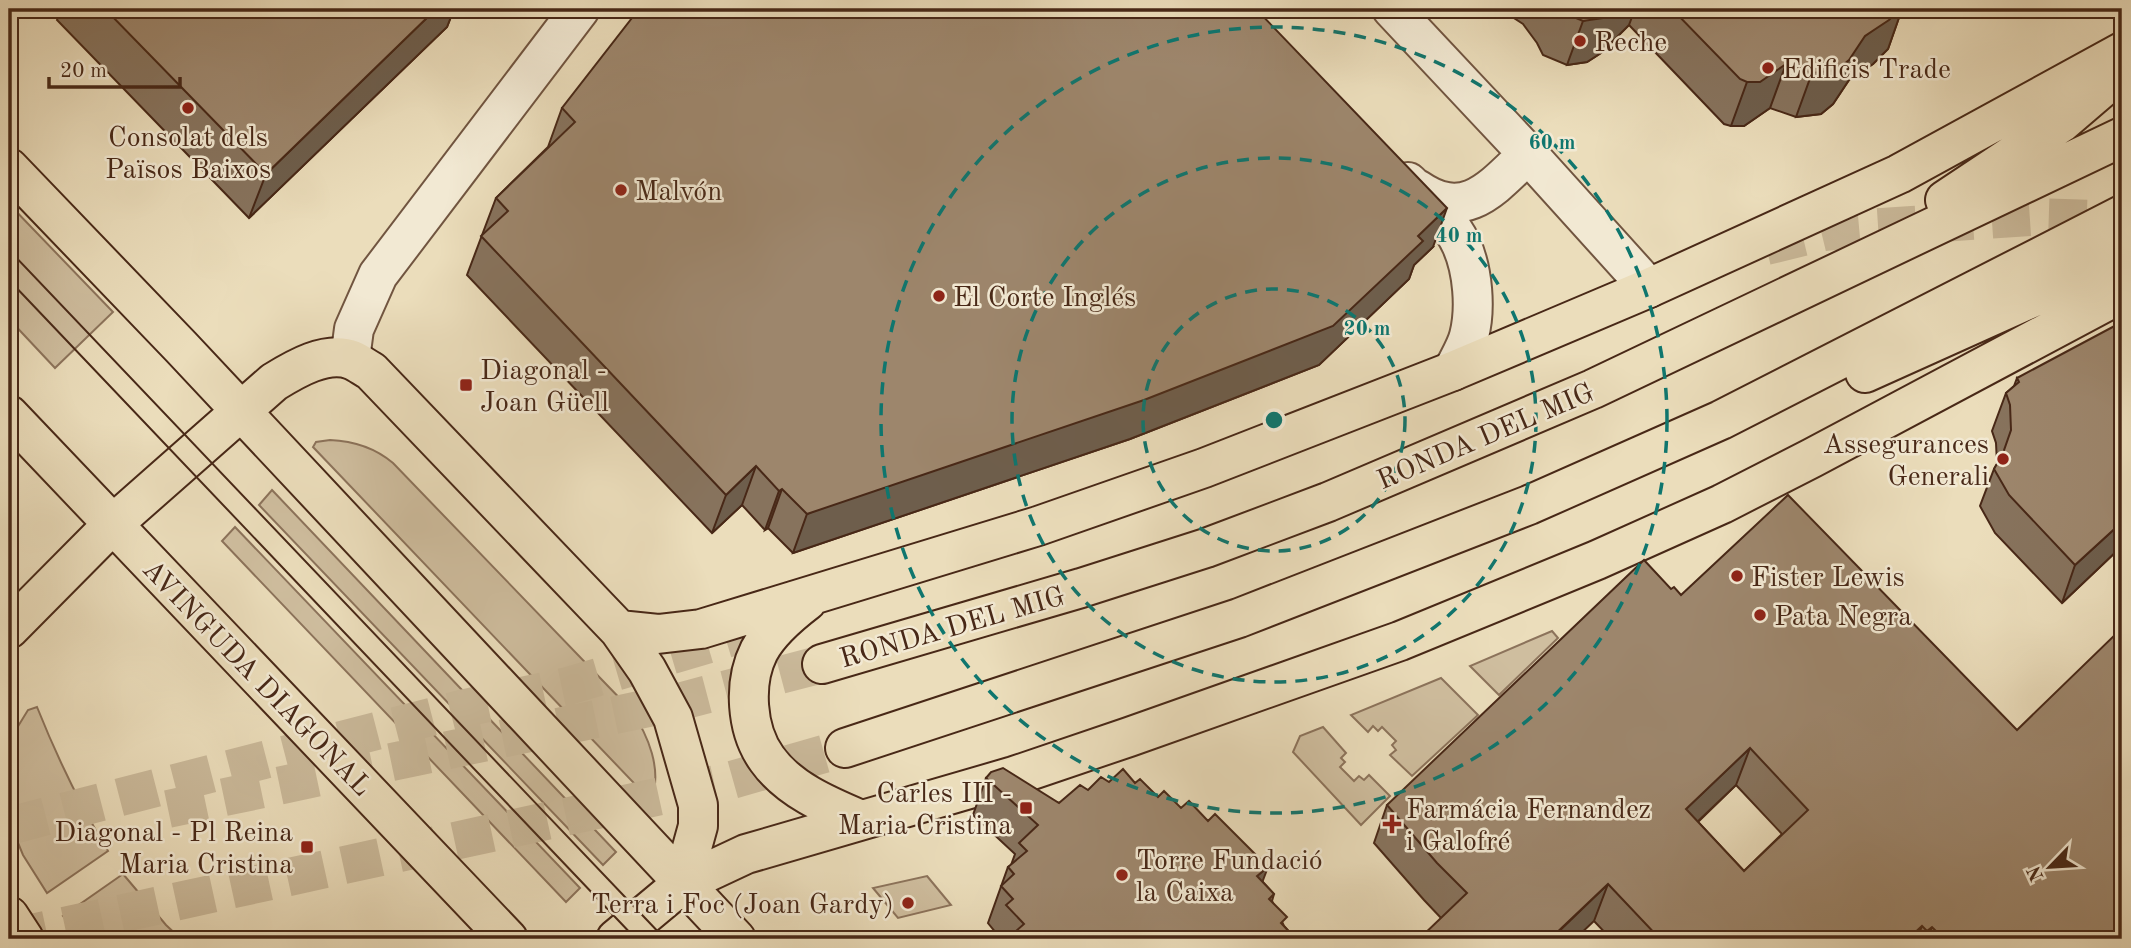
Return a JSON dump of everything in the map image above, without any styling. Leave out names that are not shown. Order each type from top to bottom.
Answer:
[{"type":"main road","points":[[619,630],[658,634],[701,629],[1064,517],[1204,468],[1453,372],[1649,288],[1899,174],[2122,52]]},
{"type":"main road","points":[[1776,303],[1972,183],[2061,122],[2122,71]]},
{"type":"main road","name":"RONDA DEL MIG","points":[[822,664],[1081,588],[1206,548],[1328,502],[1593,389],[2122,137]]},
{"type":"main road","points":[[9,168],[736,939]]},
{"type":"main road","points":[[845,748],[1252,614],[1529,505],[1721,420],[2122,215]]},
{"type":"main road","points":[[1721,420],[1840,384],[2122,255]]},
{"type":"main road","points":[[616,939],[682,884],[746,854],[1014,776],[1270,688],[1411,636],[1585,565],[1779,476],[2122,293]]},
{"type":"main road","points":[[9,629],[113,524],[274,382],[292,371],[326,358],[350,359],[371,371],[619,630],[647,670],[673,718],[698,805],[698,826],[682,884]]},
{"type":"main road","name":"AVINGUDA DIAGONAL","points":[[9,415],[508,939]]},
{"type":"main road","points":[[821,592],[798,608],[759,651],[753,667],[750,714],[753,732],[768,761],[789,781],[803,792],[861,820]]},
{"type":"main road","points":[[9,916],[24,939]]},
{"type":"street","points":[[350,359],[354,329],[378,275],[580,9]]},
{"type":"street","points":[[1392,9],[1649,288]]},
{"type":"street","points":[[1381,154],[1441,215],[1461,244],[1470,274],[1472,307],[1468,337],[1453,372]]},
{"type":"street","points":[[1410,183],[1434,201],[1463,204],[1491,188],[1528,154]]},
{"type":"shaded area","points":[[9,204],[113,312],[55,368],[9,319]]},
{"type":"shaded area","points":[[330,440],[363,446],[393,463],[631,710],[652,753],[655,777],[651,801],[313,447],[316,442]]},
{"type":"shaded area","points":[[272,490],[616,852],[603,865],[259,505]]},
{"type":"shaded area","points":[[235,527],[580,888],[566,902],[222,541]]},
{"type":"shaded area","points":[[1552,631],[1558,638],[1499,695],[1470,666]]},
{"type":"shaded area","points":[[1441,678],[1478,715],[1412,776],[1390,755],[1396,750],[1392,745],[1396,741],[1382,727],[1378,731],[1373,726],[1368,732],[1351,715]]},
{"type":"shaded area","points":[[37,707],[70,780],[108,851],[47,893],[23,855],[9,821],[9,741],[28,710]]},
{"type":"shaded area","points":[[1323,727],[1346,753],[1341,758],[1345,762],[1340,767],[1354,781],[1359,776],[1364,780],[1369,775],[1390,796],[1361,825],[1293,752],[1300,736]]},
{"type":"shaded area","points":[[123,874],[181,939],[83,939],[63,916]]},
{"type":"shaded area","points":[[927,876],[951,905],[898,918],[873,888]]},
{"type":"building","points":[[105,9],[436,9],[266,174]]},
{"type":"building","name":"El Corte Inglés","points":[[639,9],[1256,9],[1447,208],[1418,236],[1423,241],[1333,326],[1144,400],[807,514],[782,489],[779,491],[756,466],[726,495],[481,236],[508,211],[496,198],[575,122],[562,108]]},
{"type":"building","points":[[1558,9],[1617,9],[1603,18],[1583,21]]},
{"type":"building","points":[[1672,9],[1900,9],[1865,36],[1849,60],[1837,70],[1812,73],[1786,64],[1760,82],[1747,82],[1740,79]]},
{"type":"building","points":[[2122,322],[2122,522],[2075,565],[2009,495],[1994,469],[2011,430],[2010,405],[2006,393],[2019,382],[2017,378]]},
{"type":"building","points":[[1788,495],[2017,730],[2122,628],[2122,939],[1944,939],[1932,927],[1927,931],[1922,926],[1908,939],[1660,939],[1608,884],[1552,939],[1419,939],[1467,893],[1387,805],[1644,560],[1671,589],[1674,587],[1681,595]],"holes":[[[1750,748],[1808,810],[1744,871],[1686,809]]]},
{"type":"building","name":"Torre Fundació la Caixa","points":[[1003,768],[1059,803],[1080,785],[1088,790],[1101,777],[1109,782],[1123,769],[1135,783],[1140,779],[1158,797],[1164,791],[1181,808],[1189,801],[1208,821],[1215,814],[1268,867],[1257,876],[1274,894],[1269,899],[1287,917],[1281,923],[1294,937],[1024,939],[1016,931],[1024,924],[1006,905],[1013,899],[1001,886],[1014,874],[1008,867],[1027,851],[1019,843],[1038,825],[986,778],[991,772]]},
{"type":"tunnel","points":[[1766,246],[1824,232],[1868,228],[2030,217],[2122,220]]},
{"type":"tunnel","points":[[9,826],[465,708],[568,686],[743,634]]},
{"type":"tunnel","points":[[168,809],[682,701],[822,664]]},
{"type":"tunnel","points":[[9,938],[721,783],[845,748]]},
{"type":"tram line","points":[[9,250],[665,939]]},
{"type":"tram line","points":[[9,280],[636,939]]},
{"type":"place","name":"Reche","points":[[1580,41]]},
{"type":"place","name":"Edificis Trade","points":[[1768,68]]},
{"type":"place","name":"Consolat dels Països Baixos","points":[[188,108]]},
{"type":"place","name":"Malvón","points":[[621,190]]},
{"type":"place","name":"El Corte Inglés","points":[[939,296]]},
{"type":"place","name":"Diagonal - Joan Güell","points":[[466,385]]},
{"type":"place","name":"Assegurances Generali","points":[[2003,459]]},
{"type":"place","name":"Fister Lewis","points":[[1737,576]]},
{"type":"place","name":"Pata Negra","points":[[1760,615]]},
{"type":"place","name":"Carles III - Maria Cristina","points":[[1026,808]]},
{"type":"place","name":"Farmácia Fernandez i Galofré","points":[[1392,824]]},
{"type":"place","name":"Diagonal - Pl Reina Maria Cristina","points":[[307,847]]},
{"type":"place","name":"Torre Fundació la Caixa","points":[[1122,875]]},
{"type":"place","name":"Terra i Foc (Joan Gardy)","points":[[908,903]]}]
